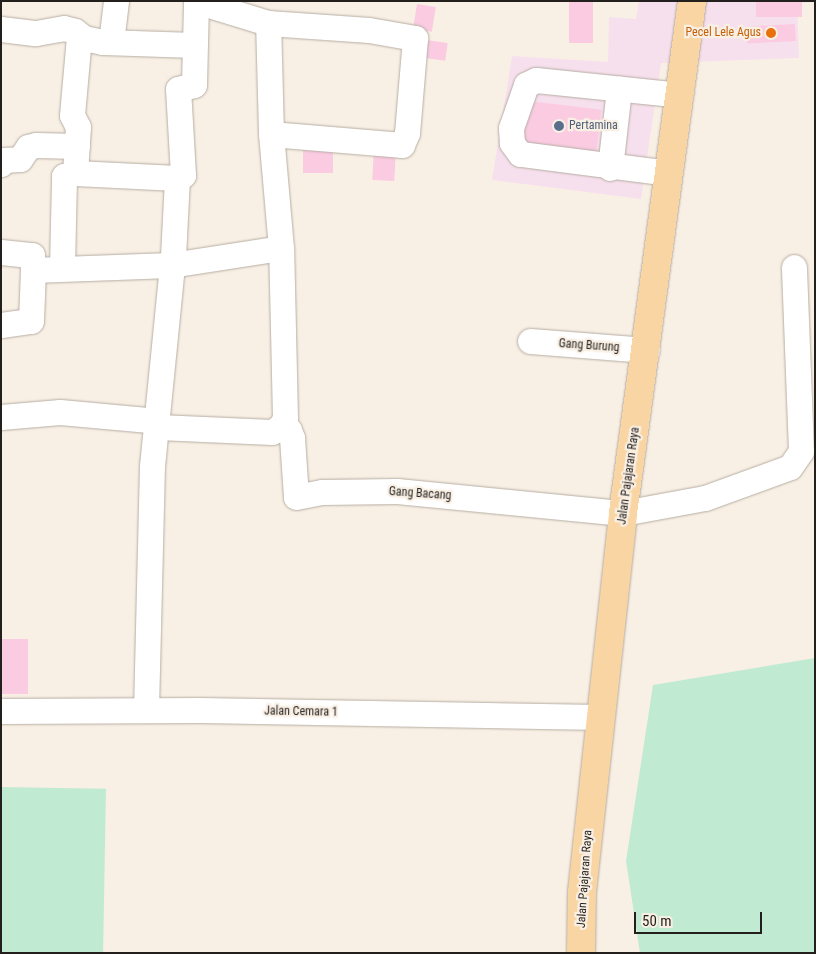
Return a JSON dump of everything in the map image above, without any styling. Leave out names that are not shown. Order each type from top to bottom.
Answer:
[{"type":"main road","name":"Jalan Pajajaran Raya","points":[[581,953],[582,892],[623,513],[647,350],[692,1]]},
{"type":"street","points":[[111,42],[116,1]]},
{"type":"street","points":[[62,267],[64,176],[75,173],[177,178],[183,175],[178,89],[194,85],[196,1],[268,23],[412,36],[416,44],[407,133],[402,145],[271,134]]},
{"type":"street","points":[[1,417],[60,412],[158,424],[272,432],[281,426],[285,418],[280,248],[271,134],[268,23]]},
{"type":"street","points":[[1,29],[36,33],[64,28],[75,31],[79,36],[111,42],[194,45]]},
{"type":"street","points":[[75,173],[77,121],[72,115],[79,36]]},
{"type":"street","points":[[669,173],[610,168],[520,154],[512,143],[511,128],[526,85],[536,80],[680,95]]},
{"type":"street","points":[[610,168],[619,89]]},
{"type":"street","points":[[1,164],[3,160],[20,159],[28,147],[36,145],[77,146]]},
{"type":"street","points":[[146,710],[152,466],[158,424],[163,333],[171,265],[177,178]]},
{"type":"street","points":[[34,270],[62,267],[171,265],[280,248]]},
{"type":"street","points":[[1,252],[32,255],[34,270],[31,321],[1,325]]},
{"type":"street","points":[[623,513],[705,498],[795,464],[801,451],[794,267]]},
{"type":"street","name":"Gang Burung","points":[[530,341],[647,350]]},
{"type":"street","name":"Gang Bacang","points":[[281,426],[289,430],[292,438],[296,497],[322,492],[398,491],[623,513]]},
{"type":"street","name":"Jalan Cemara 1","points":[[1,711],[146,710],[601,717]]},
{"type":"shaded area","points":[[639,1],[815,2],[797,3],[799,58],[661,63],[641,199],[492,180],[512,56],[608,62],[609,17],[636,19]]},
{"type":"green space","points":[[815,658],[815,953],[640,953],[626,861],[653,685]]},
{"type":"green space","points":[[1,787],[106,789],[103,953],[1,953]]},
{"type":"building","points":[[569,1],[593,1],[593,43],[569,43]]},
{"type":"building","points":[[756,1],[802,1],[802,17],[756,17]]},
{"type":"building","points":[[417,4],[436,7],[432,32],[413,29]]},
{"type":"building","name":"Pecel Lele Agus","points":[[795,24],[796,41],[747,44],[746,27]]},
{"type":"building","points":[[419,39],[448,43],[445,61],[416,57]]},
{"type":"building","name":"Pertamina","points":[[521,100],[601,110],[596,152],[516,142]]},
{"type":"building","points":[[303,143],[333,143],[333,173],[303,173]]},
{"type":"building","points":[[374,147],[396,148],[394,181],[372,180]]},
{"type":"building","points":[[1,639],[28,639],[28,694],[1,694]]},
{"type":"place","name":"Pecel Lele Agus","points":[[771,33]]},
{"type":"place","name":"Pertamina","points":[[559,126]]}]
